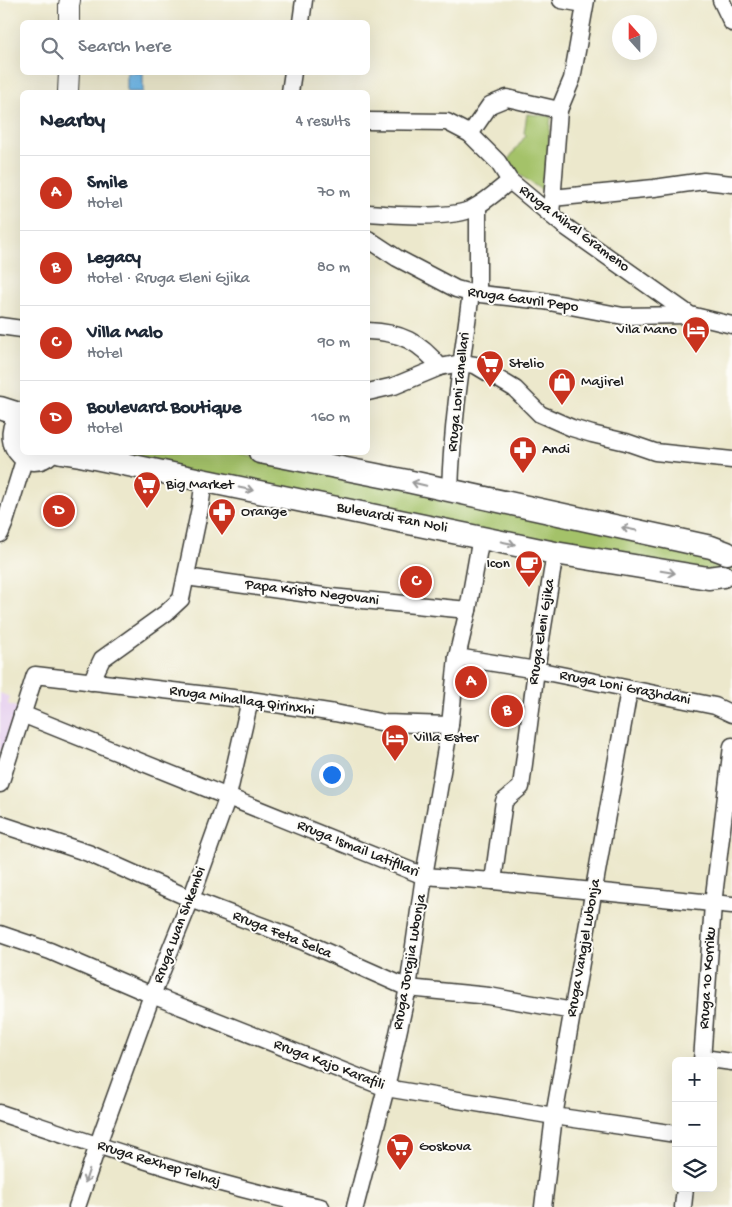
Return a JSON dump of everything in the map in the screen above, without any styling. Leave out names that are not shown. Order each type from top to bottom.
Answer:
[{"type":"main road","points":[[0,408],[20,414]]},
{"type":"main road","points":[[12,449],[12,428],[20,417]]},
{"type":"main road","points":[[26,455],[36,459],[44,455]]},
{"type":"main road","name":"Bulevardi Fan Noli","points":[[76,455],[481,536],[555,553],[728,582]]},
{"type":"main road","name":"Bulevardi Fan Noli","points":[[275,455],[730,550],[723,560],[722,568],[728,582]]},
{"type":"street","points":[[69,20],[70,0]]},
{"type":"street","points":[[301,20],[304,0]]},
{"type":"street","points":[[560,0],[585,2],[572,79],[559,110],[551,206],[704,181],[732,184]]},
{"type":"street","points":[[721,0],[732,23]]},
{"type":"street","points":[[68,90],[69,75]]},
{"type":"street","points":[[290,90],[293,75]]},
{"type":"street","points":[[470,134],[490,105],[506,98],[559,110]]},
{"type":"street","name":"Rruga Mihal Grameno","points":[[370,121],[447,122],[470,134],[498,162],[510,181],[551,206],[690,315],[732,324]]},
{"type":"street","points":[[370,213],[434,215],[467,211],[478,206],[510,181]]},
{"type":"street","name":"Rruga Loni Tanellari","points":[[450,491],[461,363],[474,293],[478,206]]},
{"type":"street","name":"Rruga Gavril Pepo","points":[[370,241],[397,258],[456,289],[474,293],[544,301],[623,316],[690,315]]},
{"type":"street","points":[[0,326],[20,329]]},
{"type":"street","points":[[370,331],[387,332],[405,337],[432,357],[440,367]]},
{"type":"street","points":[[370,392],[394,386],[440,367],[461,363],[475,365],[515,389],[540,414],[572,428],[656,452],[732,460]]},
{"type":"street","points":[[0,534],[5,522],[12,449]]},
{"type":"street","points":[[91,682],[102,659],[176,605],[181,599],[204,480]]},
{"type":"street","name":"Rruga Jorgjia Lubonja","points":[[355,1207],[386,1088],[408,988],[424,876],[450,725],[457,657],[468,610],[481,536]]},
{"type":"street","name":"Rruga Eleni Gjika","points":[[493,881],[504,801],[521,787],[536,670],[555,553]]},
{"type":"street","name":"Papa Kristo Negovani","points":[[186,578],[332,597],[468,610]]},
{"type":"street","name":"Rruga Loni Grazhdani","points":[[457,657],[536,670],[715,706],[732,714]]},
{"type":"street","name":"Rruga Mihallaq Qirinxhi","points":[[22,714],[34,676],[250,700],[385,723],[450,725]]},
{"type":"street","name":"Rruga Vangjel Lubonja","points":[[543,1207],[554,1116],[629,690]]},
{"type":"street","name":"Rruga Luan Shkembi","points":[[77,1207],[97,1145],[152,994],[191,899],[228,796],[250,700]]},
{"type":"street","points":[[0,784],[22,714]]},
{"type":"street","name":"Rruga Ismail Latifllari","points":[[22,714],[424,876],[732,905]]},
{"type":"street","name":"Rruga 10 Korriku","points":[[703,1057],[713,904],[732,746]]},
{"type":"street","name":"Rruga Feta Selca","points":[[0,824],[88,853],[191,899],[302,941],[408,988],[489,996],[573,1011]]},
{"type":"street","name":"Rruga Kajo Karafili","points":[[0,934],[50,952],[386,1088],[672,1133]]},
{"type":"street","points":[[717,1060],[732,1062]]},
{"type":"street","name":"Rruga Rexhep Telhaj","points":[[0,1113],[97,1145],[268,1196],[321,1207]]},
{"type":"street","points":[[683,1207],[685,1192]]},
{"type":"shaded area","points":[[0,693],[10,697],[8,704],[19,708],[0,763]]},
{"type":"green space","points":[[527,114],[551,116],[544,192],[505,164],[526,135],[524,133]]},
{"type":"green space","points":[[101,455],[247,455],[732,552],[732,582]]},
{"type":"water","points":[[127,75],[143,75],[143,90],[127,90]]},
{"type":"place","name":"Vila Mano","points":[[696,354]]},
{"type":"place","name":"Stelio","points":[[490,388]]},
{"type":"place","name":"Majirel","points":[[562,406]]},
{"type":"place","name":"Andi","points":[[523,474]]},
{"type":"place","name":"Big Market","points":[[147,509]]},
{"type":"place","name":"Boulevard Boutique","points":[[59,511]]},
{"type":"place","name":"Orange","points":[[222,536]]},
{"type":"place","name":"Villa Malo","points":[[416,582]]},
{"type":"place","name":"Icon","points":[[529,588]]},
{"type":"place","name":"Smile","points":[[471,682]]},
{"type":"place","name":"Legacy","points":[[507,711]]},
{"type":"place","name":"Villa Ester","points":[[395,762]]},
{"type":"place","name":"Goskova","points":[[400,1171]]}]
